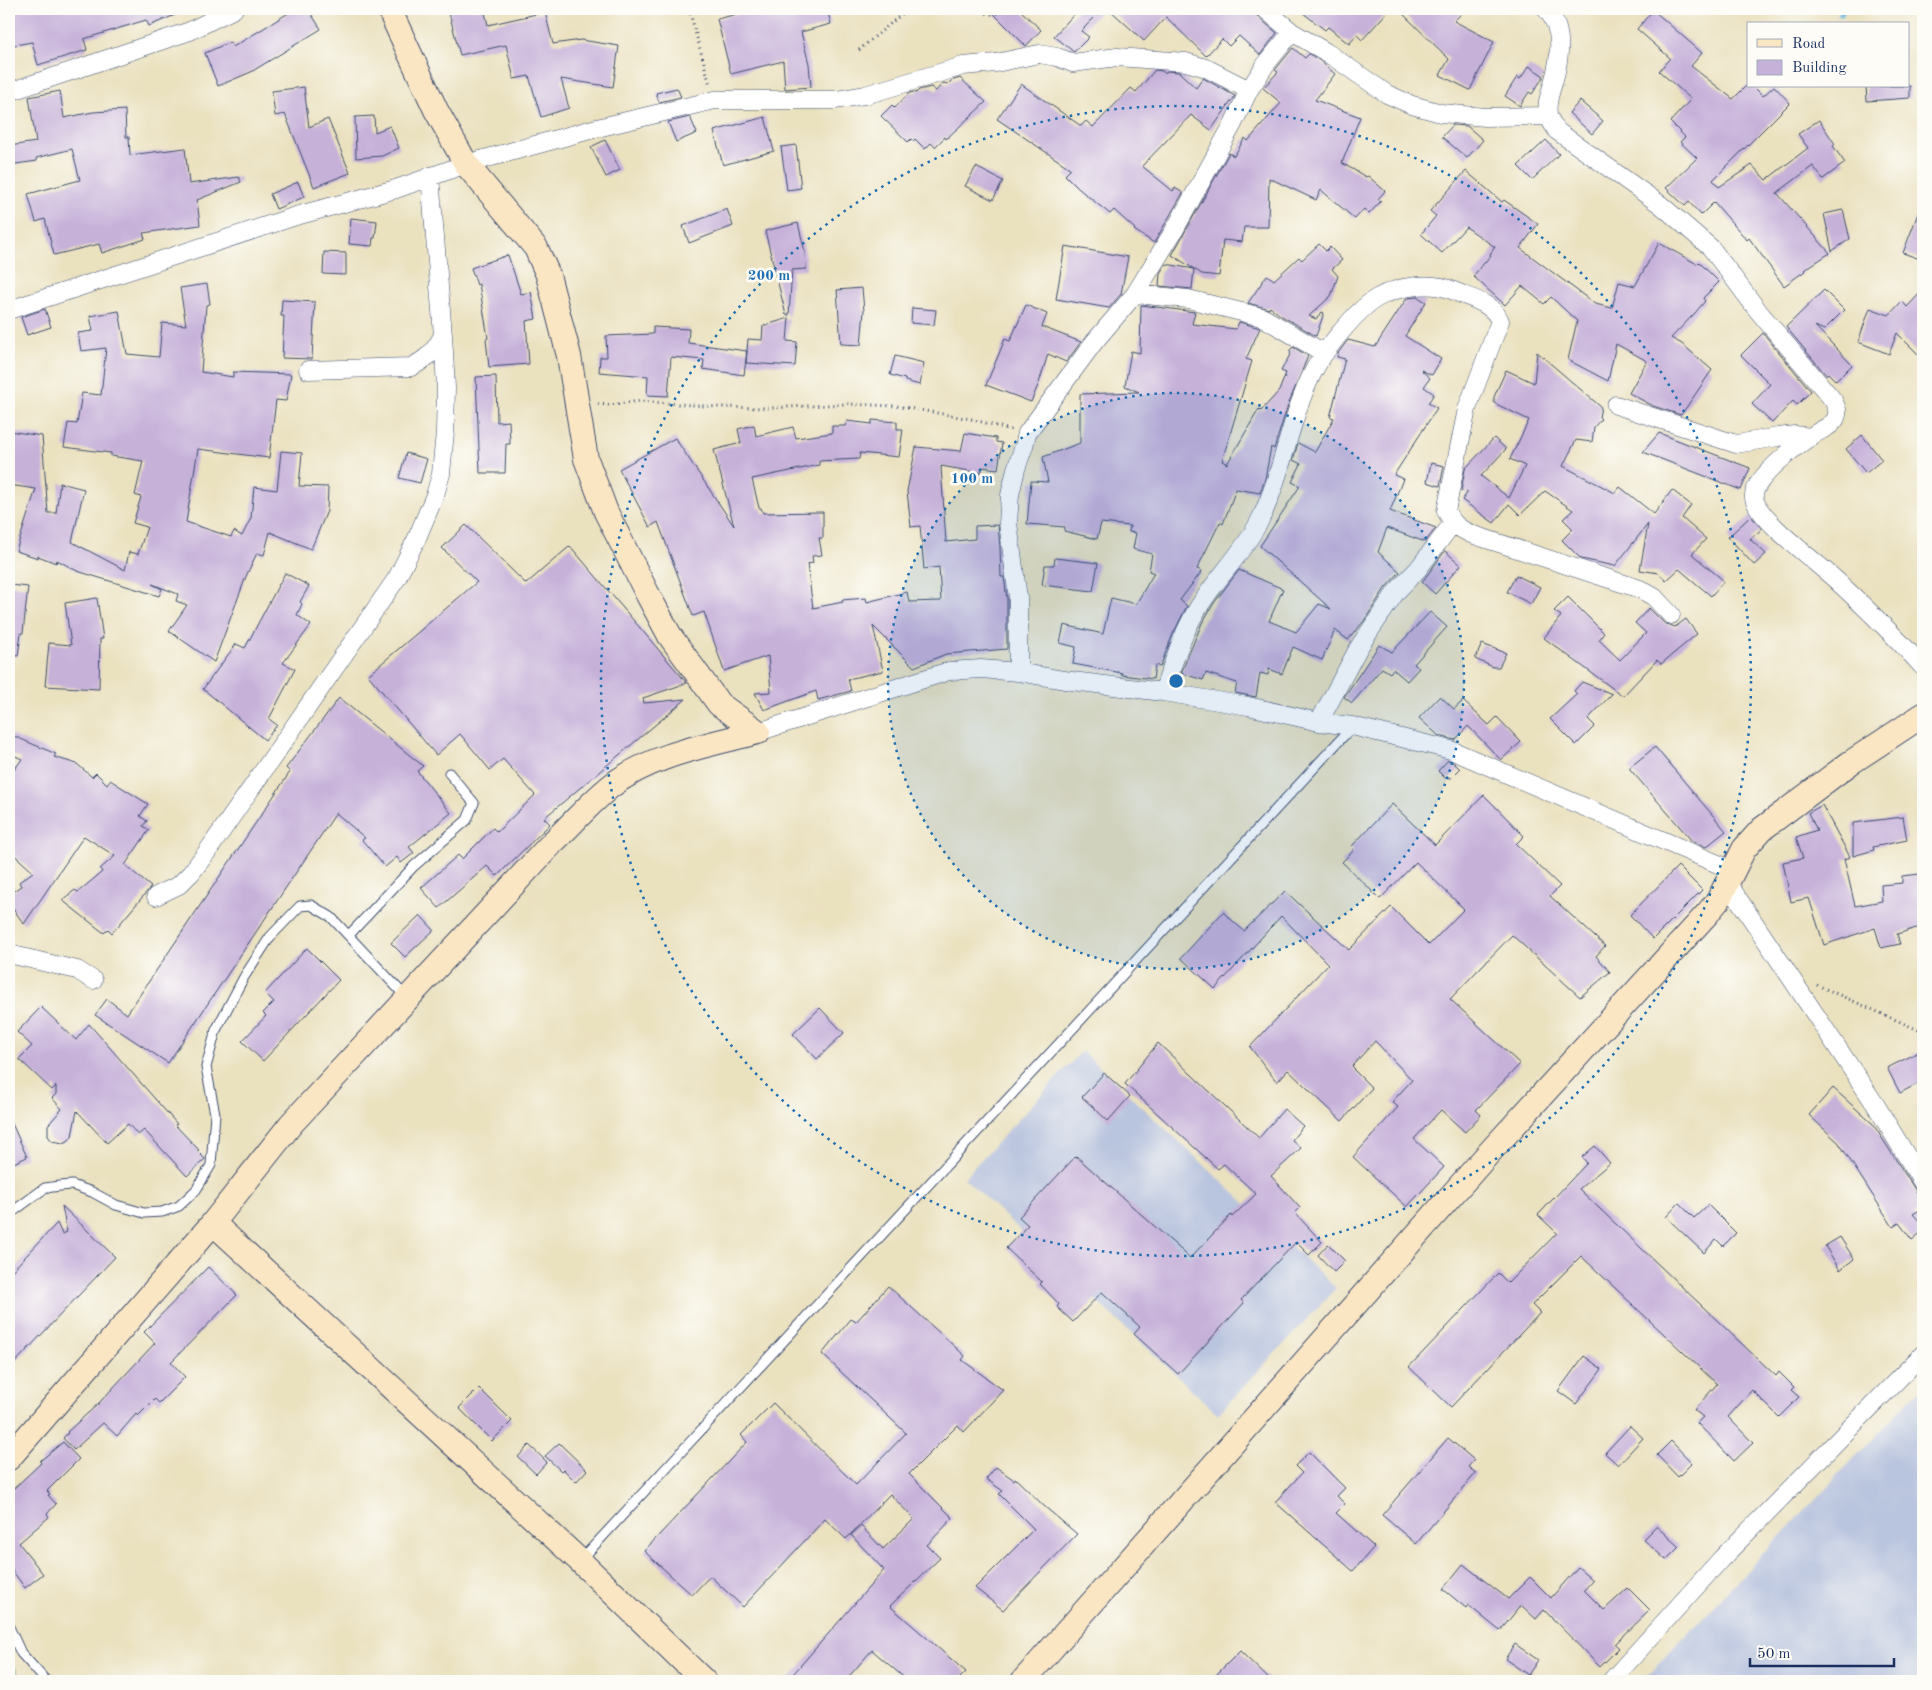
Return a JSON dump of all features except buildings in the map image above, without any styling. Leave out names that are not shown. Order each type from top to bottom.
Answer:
[{"type":"street","points":[[9,92],[190,31],[234,9]]},
{"type":"street","points":[[389,9],[436,110],[466,164],[536,248],[548,275],[569,356],[586,459],[606,512],[675,643],[720,704],[758,732]]},
{"type":"street","points":[[1265,9],[1292,32],[1326,52],[1387,94],[1412,105],[1441,113],[1485,117],[1548,116]]},
{"type":"street","points":[[1546,9],[1550,13],[1558,33],[1560,51],[1547,101],[1548,116],[1557,131],[1661,205],[1710,248],[1759,312],[1833,400],[1838,409],[1837,417],[1832,423],[1810,436],[1760,479],[1754,490],[1754,499],[1758,508],[1770,522],[1836,580],[1923,667]]},
{"type":"street","points":[[1018,672],[1018,598],[1008,523],[1010,494],[1027,433],[1095,341],[1136,294],[1229,132],[1249,90],[1266,64],[1292,32]]},
{"type":"street","points":[[9,310],[296,216],[388,191],[466,164],[597,128],[715,100],[836,100],[865,95],[963,66],[996,63],[1039,54],[1057,57],[1074,63],[1117,57],[1186,62],[1206,68],[1249,90]]},
{"type":"street","points":[[156,896],[179,885],[197,866],[397,578],[417,538],[441,474],[445,432],[446,388],[443,335],[430,176]]},
{"type":"street","points":[[1163,692],[1184,633],[1198,608],[1251,534],[1271,498],[1298,409],[1312,373],[1324,353],[1375,299],[1406,287],[1431,286],[1450,289],[1492,308],[1498,314],[1500,321],[1468,409],[1446,511],[1453,524],[1457,528],[1471,534],[1640,588],[1654,597],[1671,615]]},
{"type":"street","points":[[1136,294],[1188,299],[1262,318],[1324,353]]},
{"type":"street","points":[[308,370],[411,367],[425,360],[436,350],[443,335]]},
{"type":"street","points":[[1616,405],[1736,444],[1795,435],[1810,436]]},
{"type":"street","points":[[1319,722],[1359,647],[1396,592],[1418,569],[1453,524]]},
{"type":"street","points":[[9,1458],[213,1223],[290,1124],[553,842],[612,786],[633,772],[666,757],[758,732],[949,672],[981,669],[1018,672],[1064,680],[1163,692],[1248,706],[1319,722],[1352,726],[1450,750],[1730,876],[1788,974],[1875,1104],[1923,1183]]},
{"type":"street","points":[[1023,1681],[1488,1154],[1707,914],[1719,899],[1744,849],[1762,829],[1850,763],[1923,716]]},
{"type":"street","points":[[9,954],[77,970],[93,980]]},
{"type":"street","points":[[213,1223],[580,1561],[704,1681]]},
{"type":"street","points":[[1611,1681],[1722,1558],[1923,1354]]},
{"type":"lane","points":[[580,1561],[1352,726]]},
{"type":"lane","points":[[349,935],[414,866],[467,820],[474,803],[449,773]]},
{"type":"lane","points":[[15,1210],[45,1188],[72,1185],[92,1192],[116,1205],[144,1213],[162,1212],[179,1206],[196,1190],[211,1165],[216,1114],[206,1068],[216,1030],[244,977],[270,936],[300,906],[311,905],[331,917],[408,999]]},
{"type":"lane","points":[[9,1627],[21,1653],[46,1681]]},
{"type":"path","points":[[689,9],[715,100]]},
{"type":"path","points":[[859,50],[908,9]]},
{"type":"path","points":[[978,9],[991,15],[1003,9]]},
{"type":"path","points":[[574,392],[602,405],[640,401],[718,407],[771,408],[845,404],[897,406],[971,419],[1027,433]]},
{"type":"path","points":[[1788,974],[1831,990],[1923,1032]]},
{"type":"shaded area","points":[[1082,1051],[1336,1288],[1218,1414],[964,1178]]},
{"type":"shaded area","points":[[1923,1386],[1923,1681],[1642,1681]]},
{"type":"green space","points":[[9,1659],[17,1671],[20,1681],[9,1681]]},
{"type":"waterway","points":[[1841,14],[1843,9]]}]
